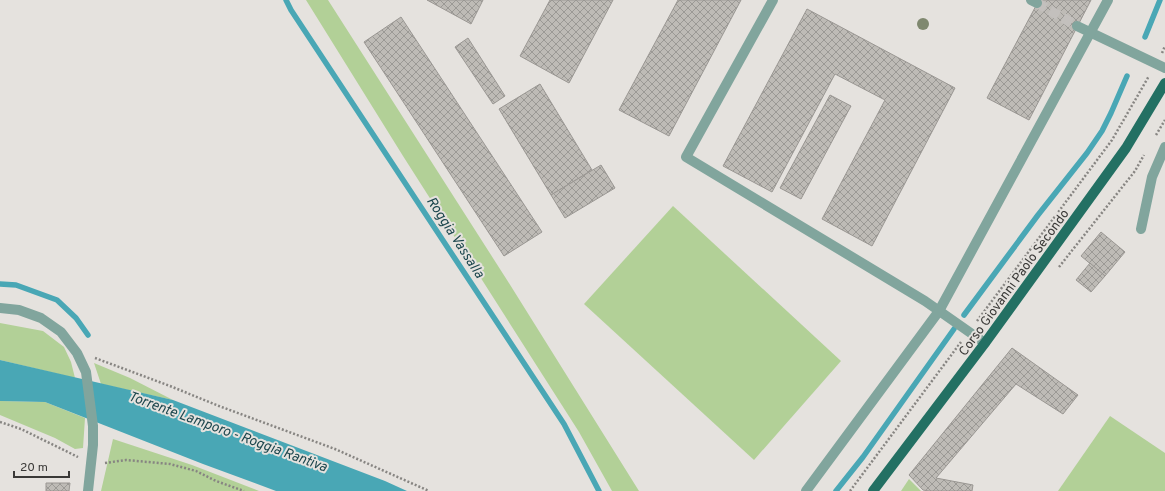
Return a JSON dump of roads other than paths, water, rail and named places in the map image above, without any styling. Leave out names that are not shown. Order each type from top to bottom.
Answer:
[{"type":"main road","name":"Corso Giovanni Paolo Secondo","points":[[873,491],[985,343],[1126,148],[1165,83]]},
{"type":"street","points":[[773,0],[686,157],[925,300],[985,343]]},
{"type":"street","points":[[806,491],[939,311],[1108,0]]},
{"type":"street","points":[[1078,26],[1160,65]]},
{"type":"street","points":[[1141,229],[1152,177],[1165,147]]},
{"type":"street","points":[[0,308],[19,310],[41,318],[61,332],[77,353],[86,372],[93,426],[88,491]]},
{"type":"water","name":"Torrente Lamporo - Roggia Rantiva","points":[[0,360],[173,400],[385,481],[407,491],[276,491],[45,402],[0,401]]},
{"type":"waterway","name":"Roggia Vassalla","points":[[286,0],[291,10],[564,424],[599,491]]},
{"type":"waterway","points":[[1145,37],[1160,0]]},
{"type":"waterway","points":[[964,315],[1038,215],[1087,153],[1102,131],[1127,76]]},
{"type":"waterway","points":[[0,284],[16,285],[57,300],[76,318],[88,335]]},
{"type":"waterway","points":[[836,491],[863,457],[954,329]]},
{"type":"tunnel","points":[[1037,3],[1077,26]]}]
